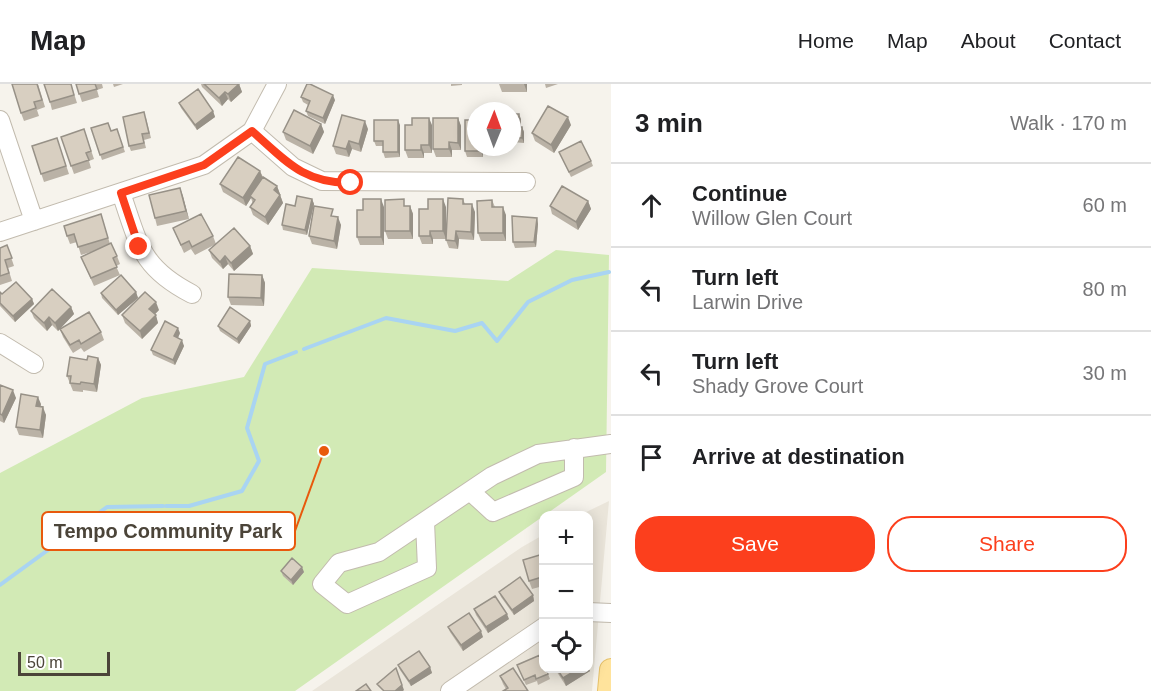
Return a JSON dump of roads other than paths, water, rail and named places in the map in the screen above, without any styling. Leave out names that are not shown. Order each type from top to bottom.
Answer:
[{"type":"main road","points":[[609,691],[611,670]]},
{"type":"street","points":[[0,232],[204,165],[252,131],[278,84]]},
{"type":"street","points":[[0,120],[34,220]]},
{"type":"street","points":[[252,131],[298,170],[322,181],[526,182]]},
{"type":"street","points":[[121,193],[146,260],[168,281],[192,294]]},
{"type":"street","points":[[0,343],[34,364]]},
{"type":"street","points":[[424,522],[427,568],[347,604],[322,584],[339,563],[379,552],[492,476],[538,454],[611,444]]},
{"type":"street","points":[[470,491],[493,512],[574,477],[574,448]]},
{"type":"street","points":[[593,612],[611,613]]},
{"type":"street","points":[[461,688],[539,630]]},
{"type":"waterway","points":[[304,349],[386,318],[455,331],[482,323],[497,341],[528,302],[572,280],[609,272]]},
{"type":"waterway","points":[[166,506],[189,506],[242,491],[259,461],[247,428],[265,364],[296,352]]},
{"type":"waterway","points":[[0,585],[107,507],[163,506]]},
{"type":"place","name":"Tempo Community Park","points":[[324,451]]}]
